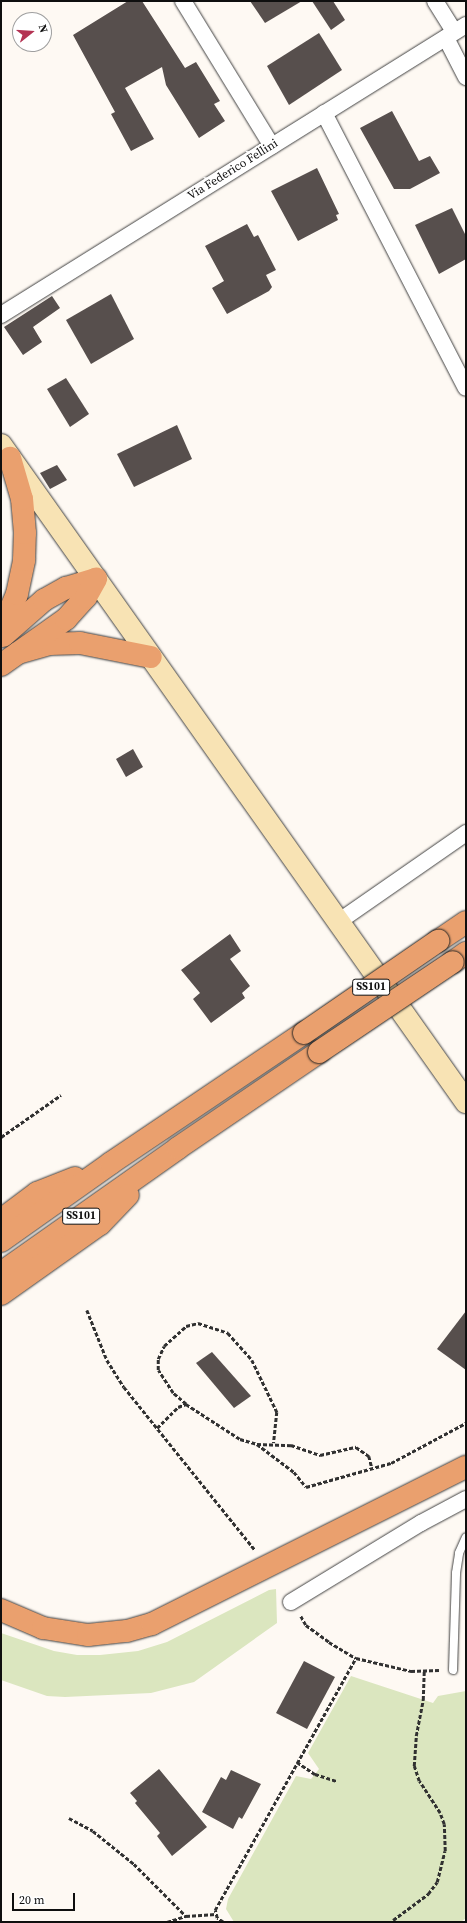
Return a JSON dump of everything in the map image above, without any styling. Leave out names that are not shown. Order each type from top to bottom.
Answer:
[{"type":"highway","points":[[1,631],[18,594],[24,560],[25,533],[22,499],[6,452]]},
{"type":"highway","points":[[1,638],[44,600],[66,588],[96,579]]},
{"type":"highway","points":[[9,659],[66,619],[86,597],[96,579]]},
{"type":"highway","points":[[9,659],[50,644],[80,643],[151,657]]},
{"type":"highway","name":"SS101","points":[[1,1241],[111,1163],[466,922]]},
{"type":"highway","name":"SS101","points":[[1,1273],[162,1160],[459,958]]},
{"type":"highway","points":[[1,1294],[100,1224],[162,1160]]},
{"type":"highway","points":[[1,1220],[37,1193],[111,1163]]},
{"type":"highway","points":[[1,1610],[43,1628],[88,1635],[128,1631],[152,1624],[175,1615],[466,1468]]},
{"type":"main road","points":[[6,452],[466,1102]]},
{"type":"street","points":[[183,1],[272,146]]},
{"type":"street","points":[[435,1],[455,31],[466,77]]},
{"type":"street","name":"Via Federico Fellini","points":[[1,315],[455,31]]},
{"type":"street","points":[[324,113],[466,388]]},
{"type":"street","points":[[338,922],[466,833]]},
{"type":"street","points":[[291,1602],[421,1523],[466,1499]]},
{"type":"lane","points":[[453,1670],[456,1573],[459,1553],[466,1537]]},
{"type":"path","points":[[1,1137],[61,1095]]},
{"type":"path","points":[[87,1310],[108,1360],[124,1387],[256,1552]]},
{"type":"path","points":[[274,1443],[277,1412],[252,1360],[228,1333],[198,1323],[186,1326],[164,1346],[158,1359],[158,1370],[173,1393],[186,1404],[240,1439],[257,1444],[274,1443],[304,1448],[320,1455],[356,1447],[370,1456],[372,1468]]},
{"type":"path","points":[[156,1428],[178,1407],[186,1404]]},
{"type":"path","points":[[257,1444],[294,1472],[306,1487],[372,1468],[409,1455],[466,1423]]},
{"type":"path","points":[[291,1602],[306,1625],[356,1658],[411,1671],[453,1670]]},
{"type":"path","points":[[224,1922],[217,1918],[215,1910],[356,1658]]},
{"type":"path","points":[[393,1920],[428,1894],[437,1882],[445,1851],[444,1824],[440,1814],[420,1781],[414,1766],[416,1736],[423,1700],[424,1671]]},
{"type":"path","points":[[297,1762],[315,1774],[337,1782]]},
{"type":"path","points":[[69,1818],[93,1831],[134,1864],[186,1916]]},
{"type":"path","points":[[167,1922],[186,1916],[216,1914]]},
{"type":"green space","points":[[276,1589],[277,1623],[194,1682],[151,1693],[65,1697],[47,1696],[1,1680],[1,1633],[54,1651],[77,1655],[100,1655],[138,1651],[167,1642],[269,1590]]},
{"type":"green space","points":[[351,1676],[433,1703],[438,1696],[466,1691],[466,1918],[461,1922],[234,1922],[226,1909],[228,1899],[296,1776],[311,1779],[319,1769],[308,1753]]},
{"type":"building","points":[[128,1],[142,1],[185,68],[196,62],[220,101],[214,104],[225,121],[199,138],[166,85],[162,67],[125,88],[154,139],[131,151],[111,114],[115,112],[73,35]]},
{"type":"building","points":[[250,1],[302,1],[265,23]]},
{"type":"building","points":[[312,1],[333,1],[345,20],[331,30]]},
{"type":"building","points":[[319,33],[342,70],[289,105],[267,66]]},
{"type":"building","points":[[392,111],[419,161],[430,156],[440,173],[410,189],[394,189],[360,128]]},
{"type":"building","points":[[317,168],[339,214],[336,215],[338,220],[298,241],[271,191]]},
{"type":"building","points":[[452,208],[466,236],[466,259],[439,274],[415,225]]},
{"type":"building","points":[[247,224],[254,237],[258,235],[276,270],[266,275],[272,287],[269,291],[227,314],[212,288],[224,281],[205,246]]},
{"type":"building","points":[[111,294],[134,339],[91,364],[66,320]]},
{"type":"building","points":[[52,296],[60,308],[33,327],[42,342],[23,355],[4,327]]},
{"type":"building","points":[[66,378],[89,414],[70,427],[47,389]]},
{"type":"building","points":[[177,425],[192,459],[134,487],[117,454]]},
{"type":"building","points":[[57,465],[67,480],[50,489],[40,473]]},
{"type":"building","points":[[133,749],[143,767],[126,777],[116,759]]},
{"type":"building","points":[[230,934],[241,951],[230,959],[250,986],[242,993],[245,998],[211,1023],[193,999],[200,993],[181,970]]},
{"type":"building","points":[[466,1311],[466,1370],[437,1349]]},
{"type":"building","points":[[212,1352],[251,1396],[234,1408],[196,1363]]},
{"type":"building","points":[[304,1661],[335,1677],[307,1729],[276,1713]]},
{"type":"building","points":[[159,1769],[207,1827],[172,1856],[157,1836],[160,1833],[135,1803],[137,1801],[130,1793]]},
{"type":"building","points":[[231,1770],[261,1784],[242,1819],[239,1817],[233,1829],[202,1812],[221,1777],[226,1780]]}]
